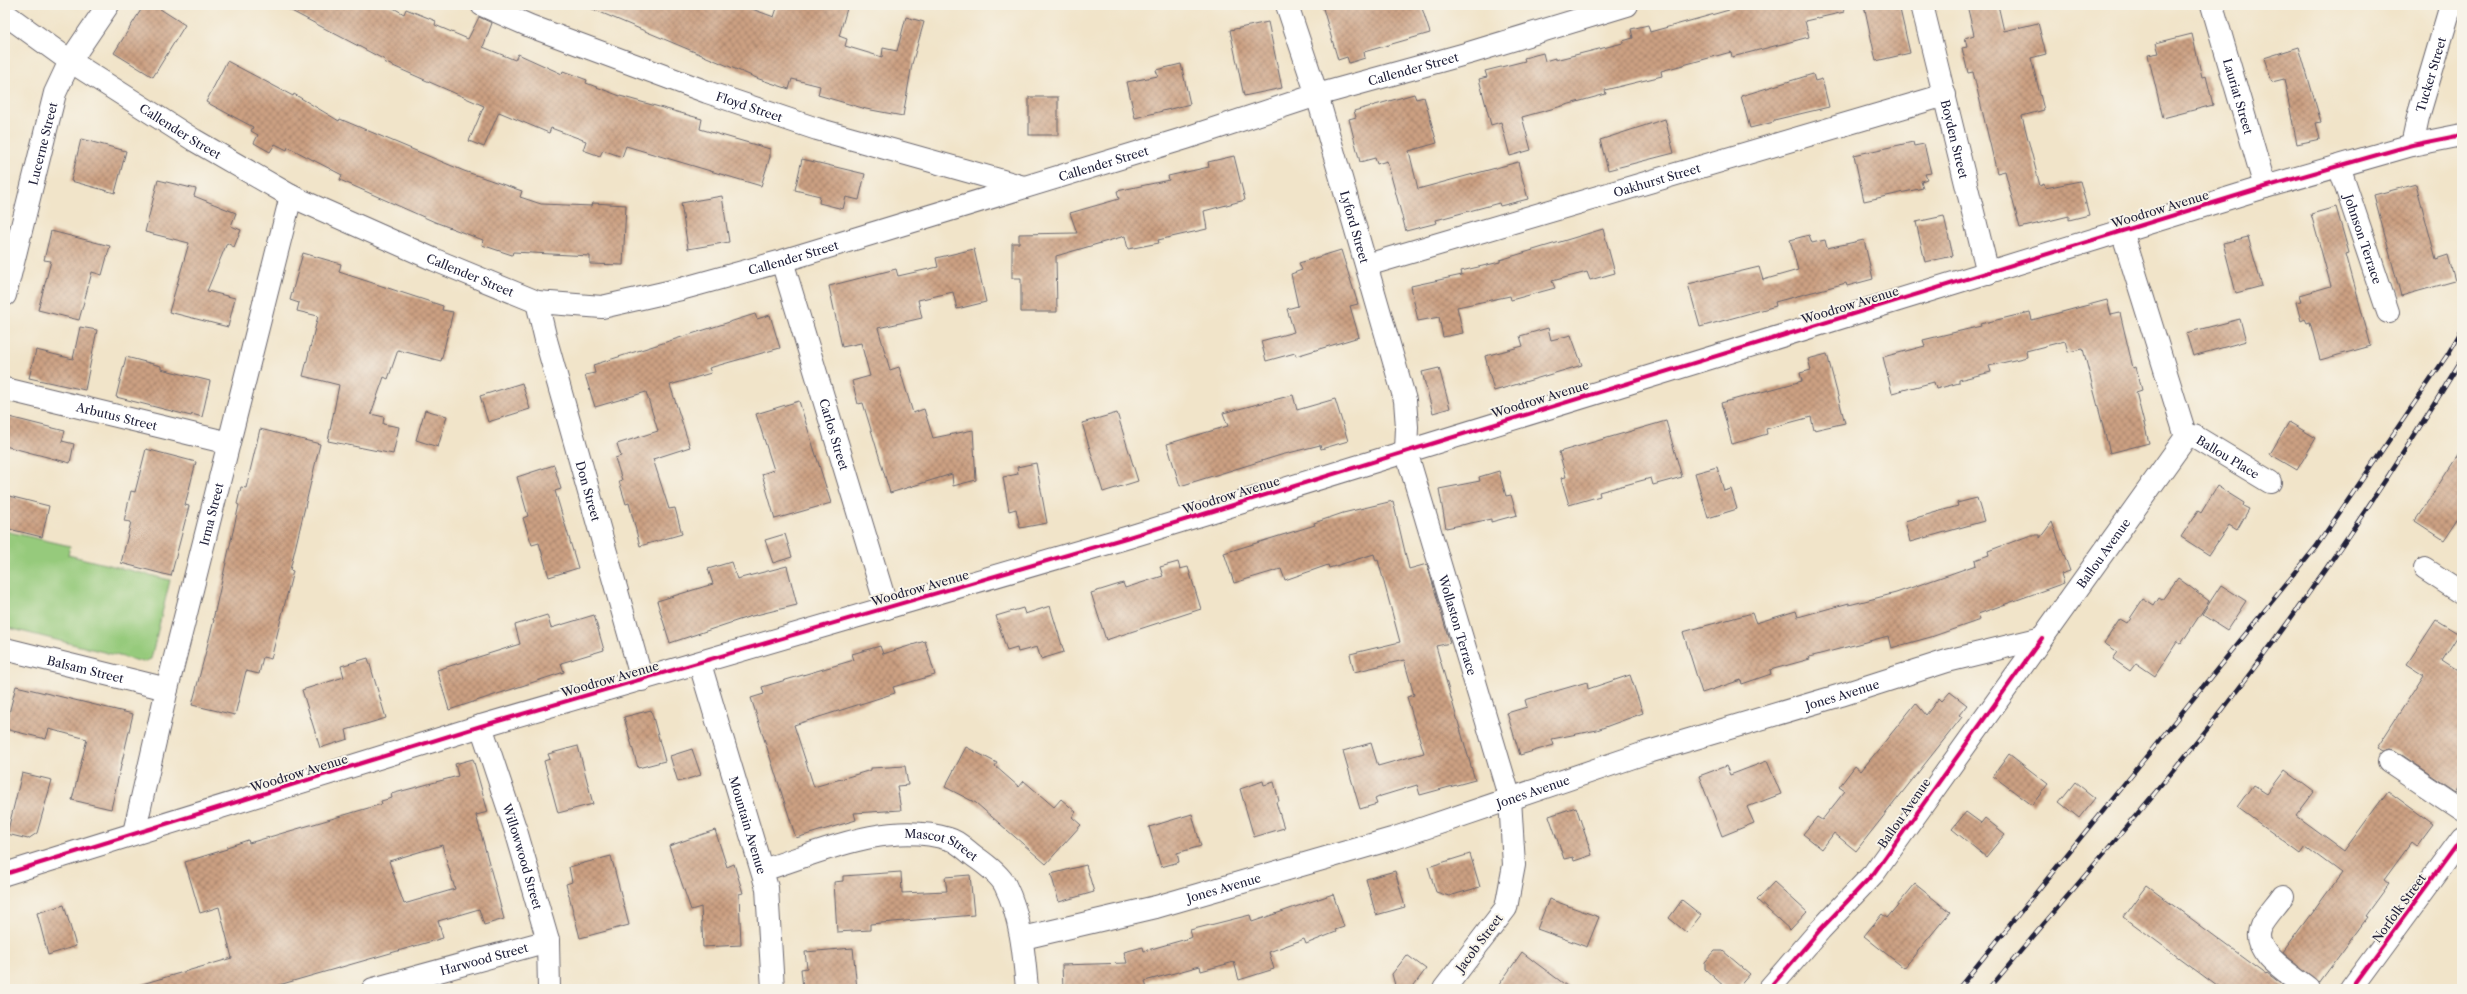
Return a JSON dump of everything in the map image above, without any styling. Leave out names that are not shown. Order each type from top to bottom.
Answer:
[{"type":"street","name":"Lucerne Street","points":[[5,295],[56,93],[70,61],[108,5]]},
{"type":"street","name":"Floyd Street","points":[[482,5],[544,32],[707,92],[809,126],[1024,187]]},
{"type":"street","name":"Lyford Street","points":[[1287,5],[1318,95],[1405,400],[1407,427],[1406,451]]},
{"type":"street","name":"Callender Street","points":[[5,14],[70,61],[194,140],[291,196],[435,260],[537,302],[602,308],[681,289],[782,261],[1186,138],[1318,95],[1469,53],[1627,5]]},
{"type":"street","name":"Boyden Street","points":[[1922,5],[1988,273]]},
{"type":"street","name":"Lauriat Street","points":[[2212,5],[2265,187]]},
{"type":"street","name":"Tucker Street","points":[[2412,145],[2418,117],[2451,5]]},
{"type":"street","name":"Oakhurst Street","points":[[1367,264],[1945,96]]},
{"type":"street","name":"Woodrow Avenue","points":[[5,874],[481,726],[700,664],[1129,537],[2265,187],[2412,145],[2462,135]]},
{"type":"street","name":"Johnson Terrace","points":[[2339,166],[2388,312]]},
{"type":"street","name":"Irma Street","points":[[134,833],[167,689],[291,196]]},
{"type":"street","points":[[2122,231],[2186,437]]},
{"type":"street","name":"Carlos Street","points":[[782,261],[887,608]]},
{"type":"street","name":"Don Street","points":[[537,302],[546,340],[642,680]]},
{"type":"street","name":"Arbutus Street","points":[[5,389],[228,443]]},
{"type":"street","name":"Ballou Place","points":[[2186,437],[2194,436],[2270,482]]},
{"type":"street","name":"Ballou Avenue","points":[[1769,989],[1874,873],[2186,437]]},
{"type":"street","name":"Wollaston Terrace","points":[[1406,451],[1510,798]]},
{"type":"street","points":[[2425,568],[2462,593]]},
{"type":"street","name":"Jones Avenue","points":[[1023,938],[1156,907],[1395,838],[1645,753],[1841,695],[1947,660],[2042,638]]},
{"type":"street","name":"Balsam Street","points":[[5,649],[167,689]]},
{"type":"street","name":"Mountain Avenue","points":[[700,664],[763,870],[767,888],[772,989]]},
{"type":"street","name":"Willowwood Street","points":[[481,726],[517,834],[548,941],[549,989]]},
{"type":"street","points":[[2389,761],[2462,810]]},
{"type":"street","name":"Jacob Street","points":[[1444,989],[1506,908],[1514,865],[1510,798]]},
{"type":"street","name":"Mascot Street","points":[[763,870],[846,843],[890,834],[922,834],[951,839],[982,862],[1005,884],[1023,938],[1027,989]]},
{"type":"street","name":"Norfolk Street","points":[[2351,989],[2462,838]]},
{"type":"street","points":[[2283,896],[2261,926],[2258,940],[2263,952],[2309,989]]},
{"type":"street","name":"Harwood Street","points":[[373,989],[548,941]]},
{"type":"green space","points":[[5,531],[70,546],[68,555],[170,580],[151,659],[143,662],[5,627]]},
{"type":"building","points":[[144,5],[154,5],[185,25],[153,77],[114,53]]},
{"type":"building","points":[[280,5],[388,5],[404,14],[406,9],[436,21],[435,25],[468,39],[479,17],[492,23],[483,47],[515,60],[518,54],[562,74],[563,71],[587,80],[586,83],[620,96],[702,119],[700,129],[770,149],[770,157],[761,186],[626,146],[622,157],[603,150],[600,156],[583,150],[586,141],[551,128],[549,133],[499,112],[484,147],[469,141],[484,106],[384,62],[385,60]]},
{"type":"building","points":[[583,5],[741,5],[774,17],[778,5],[848,5],[839,36],[847,39],[845,46],[882,57],[883,48],[897,51],[906,17],[924,22],[912,64],[903,116],[866,109],[818,95],[820,86],[792,79],[789,89],[759,79]]},
{"type":"building","points":[[1322,5],[1421,5],[1430,33],[1364,52],[1365,58],[1349,63],[1347,57],[1338,60]]},
{"type":"building","points":[[1747,5],[1843,5],[1844,12],[1805,21],[1809,37],[1732,57],[1731,52],[1661,71],[1662,76],[1605,90],[1606,94],[1522,117],[1531,150],[1510,156],[1501,122],[1491,125],[1479,79],[1487,77],[1485,71],[1525,61],[1524,58],[1543,53],[1545,61],[1555,58],[1555,60],[1623,43],[1623,41],[1633,38],[1631,29],[1648,25],[1650,32]]},
{"type":"building","points":[[1864,5],[1899,5],[1910,53],[1876,61]]},
{"type":"building","points":[[1967,5],[1998,5],[2004,31],[2038,23],[2046,54],[2031,58],[2044,110],[2022,116],[2040,186],[2044,184],[2045,188],[2080,181],[2089,215],[2069,220],[2069,216],[2020,228],[2005,171],[1997,173],[1973,72],[1968,73],[1962,48],[1967,47],[1965,38],[1974,35]]},
{"type":"building","points":[[1268,22],[1282,88],[1244,96],[1230,30]]},
{"type":"building","points":[[2192,34],[2202,77],[2206,76],[2213,105],[2163,118],[2148,55],[2159,53],[2156,43]]},
{"type":"building","points":[[2299,47],[2321,122],[2316,123],[2320,139],[2297,144],[2284,79],[2272,82],[2264,58]]},
{"type":"building","points":[[227,61],[293,96],[294,94],[339,121],[340,119],[464,171],[522,191],[520,197],[541,204],[592,206],[593,203],[626,205],[623,265],[590,264],[590,256],[513,252],[512,255],[482,245],[483,240],[435,222],[340,180],[342,175],[288,147],[287,150],[275,144],[270,152],[254,143],[258,135],[251,131],[253,127],[206,102]]},
{"type":"building","points":[[1181,64],[1190,104],[1135,118],[1127,82],[1158,76],[1156,70]]},
{"type":"building","points":[[1813,74],[1815,81],[1822,79],[1829,107],[1774,120],[1774,122],[1750,128],[1741,96]]},
{"type":"building","points":[[1414,94],[1416,99],[1424,97],[1437,143],[1409,151],[1418,189],[1518,162],[1528,199],[1500,206],[1499,203],[1436,220],[1437,223],[1406,231],[1387,161],[1377,164],[1375,158],[1360,162],[1349,119],[1356,117],[1354,111]]},
{"type":"building","points":[[1029,97],[1058,97],[1058,135],[1029,135]]},
{"type":"building","points":[[1665,119],[1674,153],[1608,170],[1600,140]]},
{"type":"building","points":[[81,139],[126,151],[115,193],[71,181]]},
{"type":"building","points":[[1913,142],[1914,146],[1924,144],[1931,173],[1925,174],[1927,179],[1921,181],[1923,188],[1864,201],[1854,155]]},
{"type":"building","points":[[1234,156],[1245,200],[1204,211],[1207,229],[1158,240],[1159,243],[1128,249],[1125,236],[1056,256],[1057,312],[1021,312],[1021,278],[1012,278],[1012,243],[1019,243],[1019,234],[1077,233],[1070,213],[1119,199],[1117,191],[1169,180],[1168,176],[1209,167],[1208,162]]},
{"type":"building","points":[[802,159],[865,174],[859,200],[846,197],[843,209],[819,203],[820,196],[795,190]]},
{"type":"building","points":[[158,180],[196,189],[194,196],[236,213],[231,226],[241,230],[234,247],[227,243],[207,291],[235,298],[228,327],[169,312],[189,243],[145,232]]},
{"type":"building","points":[[2416,184],[2436,259],[2448,255],[2455,281],[2401,296],[2374,195]]},
{"type":"building","points":[[722,196],[729,242],[688,249],[681,203]]},
{"type":"building","points":[[2336,207],[2349,253],[2346,254],[2371,346],[2320,360],[2310,322],[2307,323],[2305,319],[2301,321],[2296,302],[2302,301],[2300,295],[2331,286],[2311,214]]},
{"type":"building","points":[[1944,216],[1953,256],[1925,262],[1916,222]]},
{"type":"building","points":[[1603,229],[1615,273],[1590,280],[1587,272],[1552,281],[1555,288],[1511,300],[1510,296],[1457,307],[1463,333],[1443,337],[1439,317],[1418,321],[1411,286],[1462,275],[1461,271],[1500,262],[1500,260]]},
{"type":"building","points":[[51,231],[110,246],[102,275],[92,272],[79,320],[38,310],[51,261],[44,260]]},
{"type":"building","points":[[1809,235],[1812,243],[1825,240],[1827,248],[1864,240],[1873,279],[1847,286],[1846,283],[1775,302],[1776,306],[1700,327],[1688,284],[1759,267],[1763,280],[1798,270],[1790,240]]},
{"type":"building","points":[[2248,237],[2262,286],[2236,293],[2223,243]]},
{"type":"building","points":[[974,249],[986,302],[957,309],[953,292],[918,300],[922,318],[878,328],[890,370],[899,367],[913,413],[924,409],[933,438],[973,430],[976,480],[953,486],[952,474],[890,493],[863,403],[858,404],[852,381],[870,376],[861,343],[842,347],[829,286],[896,269],[898,276],[938,267],[936,258]]},
{"type":"building","points":[[1341,250],[1358,304],[1350,306],[1359,337],[1296,356],[1295,353],[1266,361],[1261,341],[1294,332],[1287,309],[1298,306],[1291,274],[1302,270],[1299,263]]},
{"type":"building","points":[[303,253],[341,264],[339,272],[443,306],[442,310],[453,312],[441,361],[398,350],[388,379],[384,377],[371,414],[384,417],[383,424],[399,427],[393,454],[328,441],[339,385],[303,376],[318,316],[297,311],[299,303],[290,300]]},
{"type":"building","points":[[2107,300],[2111,315],[2120,313],[2133,368],[2136,367],[2142,390],[2136,392],[2149,443],[2110,453],[2083,349],[2068,352],[2065,341],[2026,351],[2027,357],[1989,366],[1991,372],[1959,380],[1959,383],[1936,389],[1934,382],[1892,393],[1883,357],[1925,346],[1923,340],[1981,326],[1980,324],[2030,312],[2032,320]]},
{"type":"building","points":[[755,314],[757,319],[770,315],[780,348],[709,368],[711,373],[670,385],[690,447],[653,459],[669,509],[675,508],[682,534],[640,546],[629,503],[626,504],[619,481],[622,480],[615,458],[621,456],[617,444],[658,431],[646,392],[595,407],[585,375],[595,373],[593,365]]},
{"type":"building","points":[[2240,319],[2246,341],[2193,356],[2186,333]]},
{"type":"building","points":[[80,327],[97,330],[85,390],[29,378],[36,350],[73,359]]},
{"type":"building","points":[[1548,328],[1551,340],[1571,335],[1582,365],[1494,391],[1485,356],[1523,346],[1520,336]]},
{"type":"building","points":[[1827,354],[1845,423],[1814,430],[1811,417],[1766,429],[1767,434],[1732,444],[1721,403],[1802,381],[1800,373],[1811,370],[1808,359]]},
{"type":"building","points":[[126,357],[161,366],[161,369],[210,381],[202,417],[192,414],[191,416],[116,397]]},
{"type":"building","points":[[1439,368],[1450,408],[1433,413],[1422,372]]},
{"type":"building","points":[[522,383],[530,409],[488,422],[480,396]]},
{"type":"building","points":[[1293,395],[1297,410],[1335,399],[1348,441],[1321,449],[1320,445],[1281,455],[1180,486],[1167,444],[1228,426],[1223,413]]},
{"type":"building","points":[[799,401],[831,503],[775,519],[762,474],[774,470],[756,414]]},
{"type":"building","points":[[425,410],[447,416],[438,447],[416,440]]},
{"type":"building","points":[[1117,413],[1138,481],[1103,492],[1082,423]]},
{"type":"building","points":[[5,416],[65,431],[62,441],[74,444],[70,463],[5,446]]},
{"type":"building","points":[[1666,421],[1682,477],[1653,485],[1651,478],[1599,492],[1600,496],[1569,505],[1561,478],[1566,477],[1559,452]]},
{"type":"building","points":[[2289,422],[2316,438],[2297,470],[2270,454]]},
{"type":"building","points":[[260,429],[320,444],[290,570],[293,571],[271,659],[263,657],[259,674],[246,671],[235,715],[192,705],[214,620],[239,505],[237,504],[241,487],[246,488]]},
{"type":"building","points":[[146,449],[196,462],[185,505],[189,506],[171,576],[121,563],[131,522],[124,521],[131,491],[135,492]]},
{"type":"building","points":[[2462,449],[2462,513],[2444,540],[2415,521]]},
{"type":"building","points":[[1036,463],[1047,523],[1020,528],[1016,509],[1009,511],[1003,477],[1018,474],[1017,467]]},
{"type":"building","points":[[554,465],[561,489],[555,491],[578,568],[549,577],[539,543],[532,545],[523,518],[528,516],[517,477]]},
{"type":"building","points":[[1717,467],[1724,491],[1731,489],[1737,509],[1708,518],[1695,473]]},
{"type":"building","points":[[1499,471],[1506,496],[1511,495],[1517,515],[1491,522],[1491,519],[1446,528],[1439,489],[1480,481],[1479,477]]},
{"type":"building","points":[[2217,486],[2244,503],[2243,506],[2249,509],[2237,530],[2229,525],[2209,555],[2181,537],[2198,511],[2201,513]]},
{"type":"building","points":[[5,495],[49,506],[42,537],[5,528]]},
{"type":"building","points":[[1977,498],[1984,521],[1910,542],[1905,521],[1958,506],[1957,503]]},
{"type":"building","points":[[1393,501],[1409,569],[1427,564],[1450,643],[1436,646],[1475,780],[1420,795],[1417,785],[1381,796],[1375,799],[1377,804],[1360,809],[1343,751],[1371,743],[1378,766],[1424,753],[1407,697],[1414,695],[1404,660],[1354,672],[1350,654],[1400,642],[1378,560],[1376,561],[1374,554],[1329,568],[1328,565],[1285,580],[1281,569],[1234,583],[1224,553],[1315,525],[1314,523],[1343,513]]},
{"type":"building","points":[[2052,522],[2070,571],[2061,574],[2064,583],[1978,614],[1980,620],[1931,637],[1891,648],[1888,636],[1809,657],[1810,659],[1770,670],[1771,674],[1742,684],[1741,680],[1702,693],[1683,632],[1752,613],[1756,623],[1796,611],[1798,617],[1849,603],[1849,605],[1896,593],[1976,565],[1975,560],[1989,555],[1988,551],[2031,535],[2040,535],[2040,538]]},
{"type":"building","points":[[785,534],[792,557],[773,563],[765,540]]},
{"type":"building","points":[[731,562],[737,579],[787,566],[797,605],[748,617],[670,643],[657,601],[713,584],[708,569]]},
{"type":"building","points":[[1178,562],[1180,569],[1188,567],[1201,609],[1106,640],[1091,593],[1123,583],[1125,588],[1163,576],[1160,567]]},
{"type":"building","points":[[2178,578],[2209,601],[2181,644],[2177,642],[2155,676],[2136,663],[2130,671],[2113,659],[2118,652],[2104,643],[2120,619],[2127,623],[2143,599],[2154,606],[2159,598],[2162,600]]},
{"type":"building","points":[[2221,585],[2246,601],[2227,630],[2202,614]]},
{"type":"building","points":[[1050,606],[1064,652],[1041,659],[1037,647],[1018,652],[1017,648],[1007,651],[996,616],[1023,608],[1025,614]]},
{"type":"building","points":[[547,615],[551,628],[594,615],[604,650],[561,663],[564,672],[449,710],[437,670],[520,644],[515,625]]},
{"type":"building","points":[[2436,620],[2459,634],[2442,661],[2462,674],[2462,784],[2457,792],[2396,751],[2389,749],[2382,751],[2377,748],[2424,675],[2407,664]]},
{"type":"building","points":[[925,641],[935,675],[893,687],[895,693],[794,725],[814,787],[871,770],[871,768],[905,766],[908,785],[897,786],[901,810],[854,813],[856,820],[796,838],[751,698],[764,694],[762,687],[854,660],[852,654],[880,646],[883,654]]},
{"type":"building","points":[[368,658],[386,718],[346,730],[348,739],[320,748],[302,690],[344,677],[341,666]]},
{"type":"building","points":[[1630,675],[1643,713],[1597,730],[1552,739],[1554,745],[1520,755],[1507,713],[1527,707],[1525,700],[1587,682],[1588,689]]},
{"type":"building","points":[[16,686],[133,714],[111,809],[72,800],[87,739],[49,729],[46,739],[5,729]]},
{"type":"building","points":[[1950,692],[1967,705],[1959,715],[1962,717],[1856,851],[1834,833],[1822,849],[1803,834],[1817,817],[1822,820],[1845,791],[1839,787],[1855,766],[1861,771],[1916,703],[1926,715],[1939,698],[1942,701]]},
{"type":"building","points":[[651,710],[665,761],[638,768],[624,717]]},
{"type":"building","points":[[578,746],[593,804],[558,813],[544,761],[550,759],[548,754]]},
{"type":"building","points":[[966,747],[997,763],[995,766],[1019,787],[1024,781],[1054,807],[1061,799],[1076,812],[1072,817],[1081,825],[1046,864],[976,803],[945,787]]},
{"type":"building","points":[[692,749],[701,775],[678,782],[670,756]]},
{"type":"building","points":[[2009,754],[2048,784],[2032,805],[1993,776]]},
{"type":"building","points":[[473,759],[488,812],[476,815],[504,919],[484,925],[479,909],[438,921],[443,938],[265,989],[143,989],[142,984],[232,958],[219,907],[200,913],[185,862],[227,849],[227,847],[248,840],[249,843],[382,804],[381,801],[392,798],[391,794],[458,776],[455,764]],"holes":[[[442,845],[455,889],[404,904],[389,861]]]},
{"type":"building","points":[[1767,761],[1781,794],[1747,807],[1754,823],[1722,836],[1699,776],[1726,766],[1730,775]]},
{"type":"building","points":[[2285,770],[2314,792],[2296,816],[2344,851],[2388,791],[2433,824],[2416,847],[2411,843],[2384,880],[2389,884],[2365,917],[2367,918],[2319,983],[2282,953],[2341,873],[2306,847],[2301,854],[2237,807],[2253,785],[2267,794]]},
{"type":"building","points":[[22,773],[52,780],[37,833],[28,839],[7,834]]},
{"type":"building","points":[[1263,781],[1264,785],[1274,782],[1279,801],[1276,802],[1284,828],[1254,837],[1240,789]]},
{"type":"building","points":[[2075,782],[2095,798],[2079,818],[2059,802]]},
{"type":"building","points":[[1576,807],[1592,855],[1574,861],[1573,857],[1564,859],[1549,816]]},
{"type":"building","points":[[1966,812],[1981,823],[1985,818],[2005,834],[1986,857],[1952,829]]},
{"type":"building","points":[[1192,814],[1201,846],[1177,853],[1179,862],[1161,867],[1149,827]]},
{"type":"building","points":[[715,830],[727,867],[734,864],[743,893],[739,894],[741,945],[703,947],[701,907],[691,910],[669,846]]},
{"type":"building","points":[[1470,854],[1480,887],[1449,896],[1436,892],[1428,867]]},
{"type":"building","points":[[611,856],[629,925],[580,938],[566,884],[572,882],[569,867]]},
{"type":"building","points":[[1086,865],[1094,892],[1059,902],[1051,874]]},
{"type":"building","points":[[1395,871],[1405,907],[1376,915],[1366,879]]},
{"type":"building","points":[[901,872],[902,893],[947,891],[945,877],[970,875],[974,915],[870,924],[870,930],[837,932],[834,882],[843,881],[843,876]]},
{"type":"building","points":[[1774,882],[1807,912],[1790,930],[1757,900]]},
{"type":"building","points":[[1915,884],[1950,912],[1904,968],[1864,936],[1882,914],[1887,918]]},
{"type":"building","points":[[2147,886],[2288,989],[2221,989],[2124,917]]},
{"type":"building","points":[[1333,894],[1344,927],[1335,930],[1336,932],[1306,944],[1304,939],[1269,952],[1274,969],[1239,980],[1234,962],[1201,971],[1200,966],[1145,981],[1147,989],[1063,989],[1062,965],[1127,963],[1124,952],[1143,947],[1144,951],[1183,940],[1192,937],[1190,930],[1250,915],[1252,922]]},
{"type":"building","points":[[1549,899],[1599,917],[1587,947],[1537,929]]},
{"type":"building","points":[[1682,900],[1701,915],[1687,933],[1669,918]]},
{"type":"building","points":[[64,905],[76,946],[48,955],[37,913]]},
{"type":"building","points":[[853,948],[857,989],[803,989],[801,969],[807,968],[805,952]]},
{"type":"building","points":[[1715,951],[1723,951],[1750,974],[1737,989],[1727,989],[1705,969],[1705,962]]},
{"type":"building","points":[[1522,952],[1536,963],[1571,989],[1496,989]]},
{"type":"building","points":[[1407,955],[1426,969],[1411,989],[1396,989],[1392,974]]},
{"type":"railway","points":[[1958,989],[2316,547],[2448,354],[2462,330]]},
{"type":"railway","points":[[1989,989],[2195,745],[2255,667],[2287,624],[2377,493],[2462,359]]},
{"type":"cycle path","points":[[5,874],[481,726],[1129,537],[2265,187],[2412,145],[2462,135]]},
{"type":"cycle path","points":[[1769,989],[1820,930],[1874,873],[2042,638]]},
{"type":"cycle path","points":[[2351,989],[2462,838]]}]
